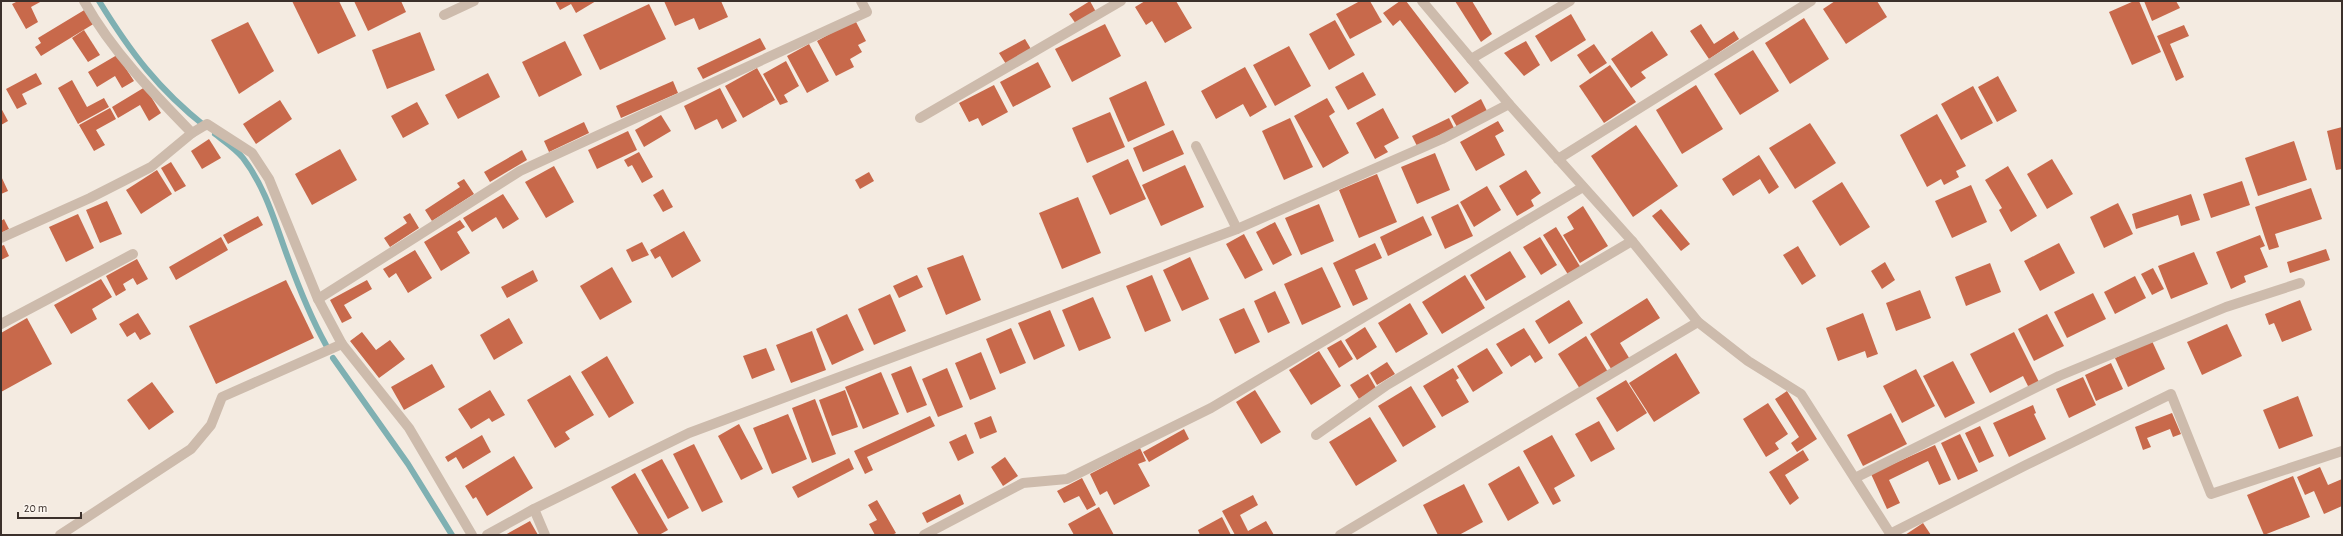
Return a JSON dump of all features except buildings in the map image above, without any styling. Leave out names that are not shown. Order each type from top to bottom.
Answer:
[{"type":"street","points":[[84,1],[94,18],[139,79],[192,133]]},
{"type":"street","points":[[444,15],[474,1]]},
{"type":"street","points":[[318,299],[520,171],[867,12],[860,1]]},
{"type":"street","points":[[920,118],[1121,1]]},
{"type":"street","points":[[1422,1],[1509,104],[1632,242],[1698,322],[1748,361],[1801,394],[1890,535],[2026,464],[2171,394],[2211,494],[2342,451]]},
{"type":"street","points":[[1471,59],[1570,1]]},
{"type":"street","points":[[1558,158],[1811,1]]},
{"type":"street","points":[[487,535],[534,509],[689,433],[1237,229],[1442,139],[1509,104]]},
{"type":"street","points":[[1,238],[90,198],[151,167],[192,133],[207,124],[252,153],[269,179],[318,299],[342,344],[409,428],[472,535]]},
{"type":"street","points":[[1196,146],[1237,229]]},
{"type":"street","points":[[924,535],[1023,483],[1067,479],[1211,408],[1583,187]]},
{"type":"street","points":[[1316,435],[1387,385],[1632,242]]},
{"type":"street","points":[[1,324],[133,254]]},
{"type":"street","points":[[1855,478],[2059,376],[2226,307],[2300,283]]},
{"type":"street","points":[[1340,535],[1698,322]]},
{"type":"street","points":[[60,535],[191,449],[211,425],[222,397],[342,344]]},
{"type":"street","points":[[534,509],[545,535]]},
{"type":"waterway","points":[[99,1],[122,37],[146,69],[174,99],[206,127]]},
{"type":"waterway","points":[[215,134],[230,145],[243,158],[258,181],[269,206],[301,292],[326,345]]},
{"type":"waterway","points":[[333,358],[408,464],[452,535]]}]
